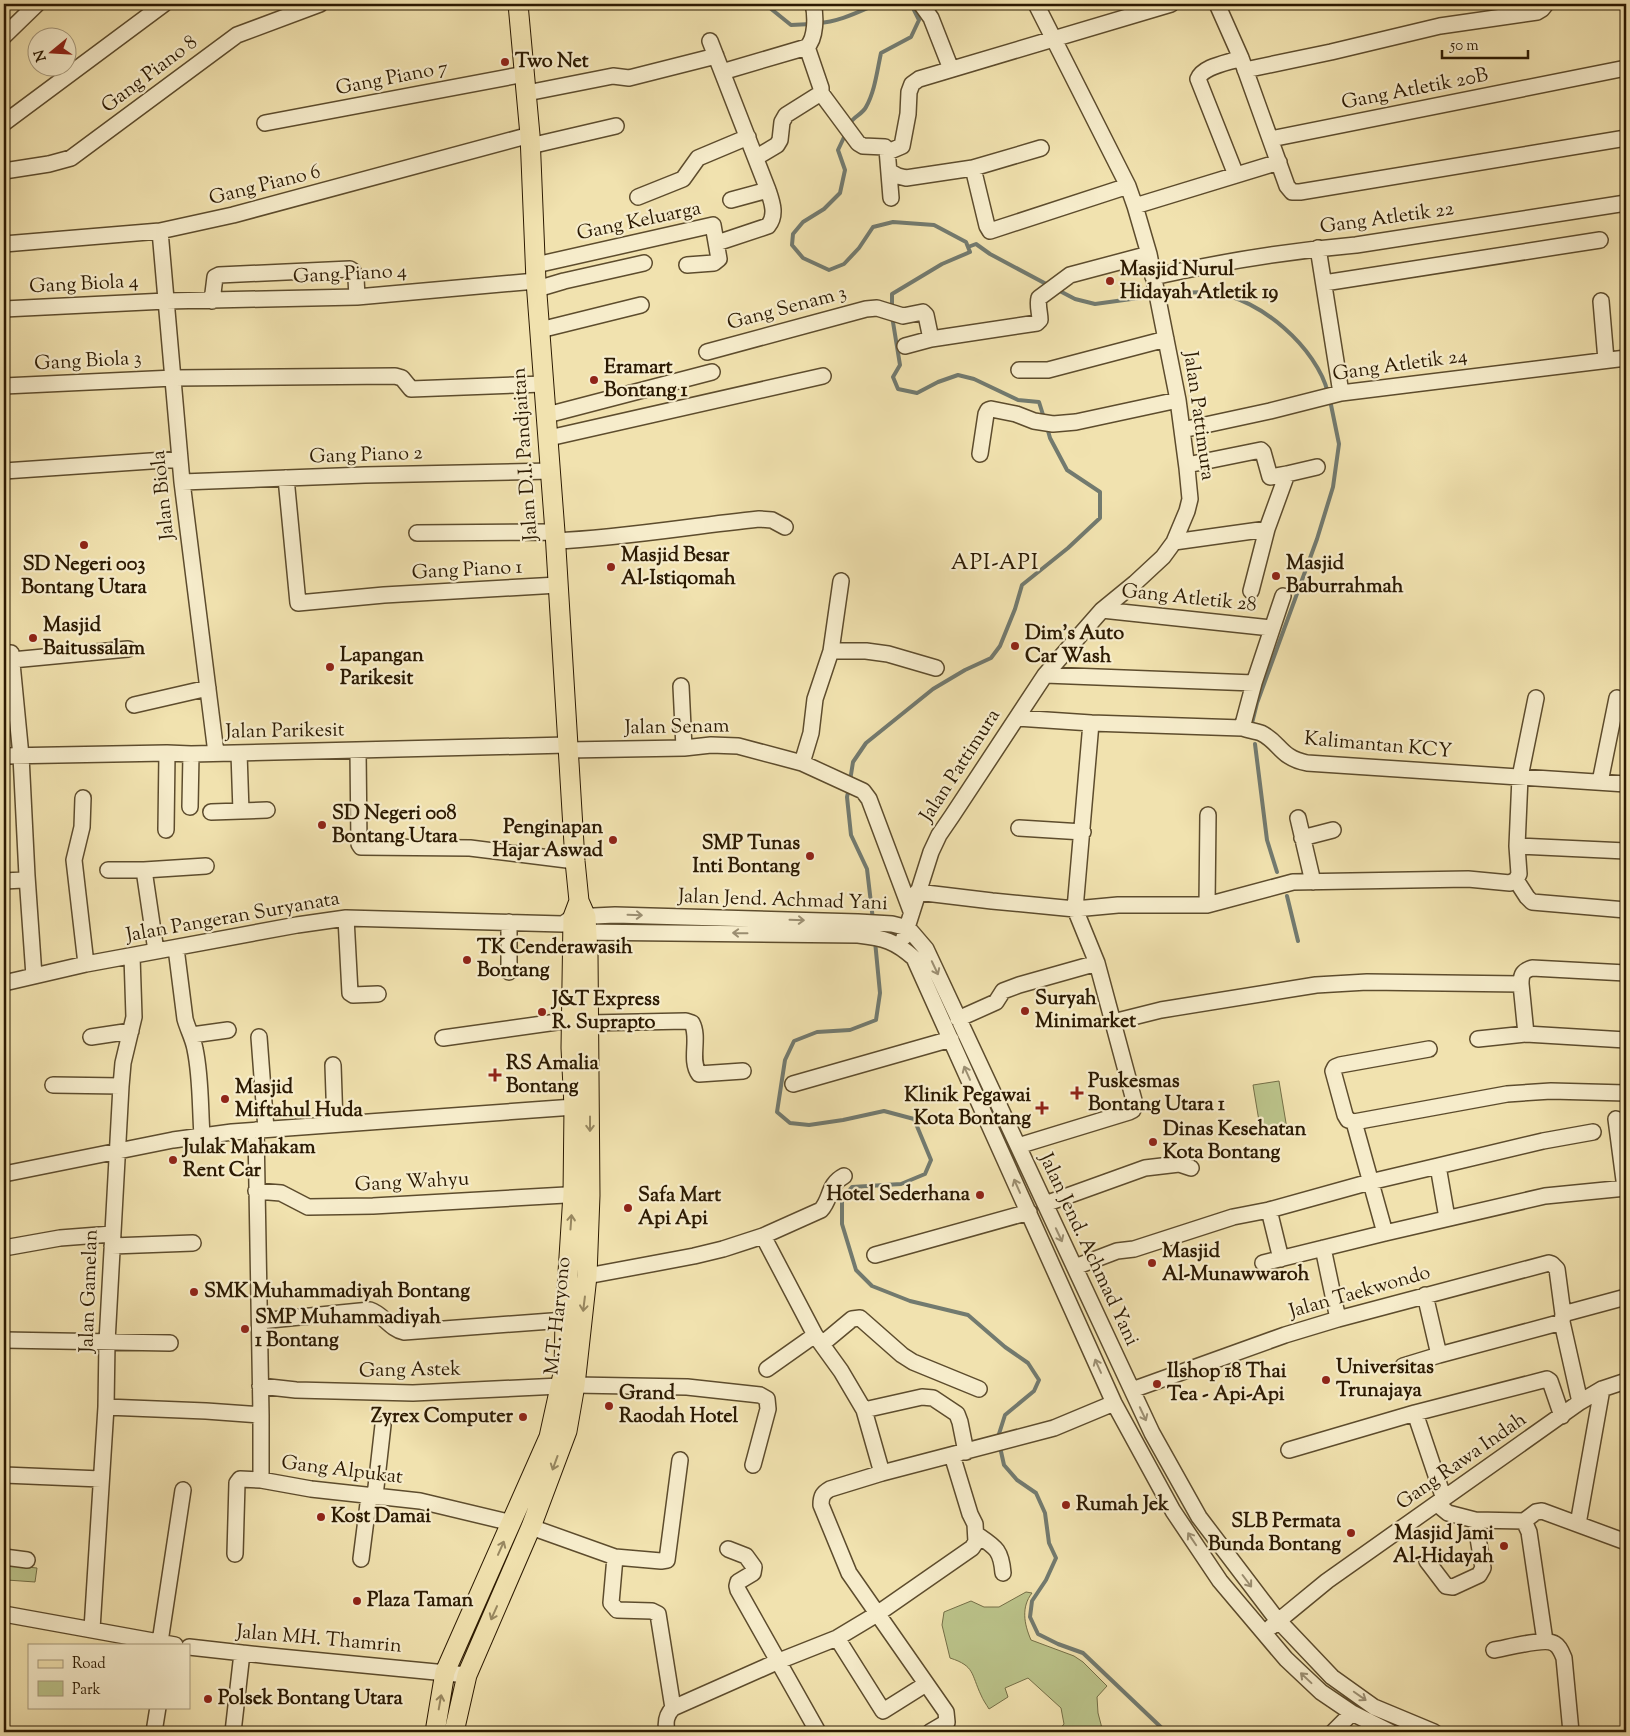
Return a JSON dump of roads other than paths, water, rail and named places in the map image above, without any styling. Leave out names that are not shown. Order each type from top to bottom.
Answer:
[{"type":"main road","name":"Jalan D.I. Pandjaitan","points":[[518,4],[530,141],[536,278],[549,438],[577,920]]},
{"type":"main road","name":"M.T. Haryono","points":[[435,1732],[445,1672],[549,1437],[568,1386],[564,1368],[565,1320],[582,1194],[577,920]]},
{"type":"main road","name":"M.T. Haryono","points":[[454,1732],[466,1675],[531,1528],[567,1431],[568,1386],[587,1276],[574,1107],[580,1022]]},
{"type":"street","points":[[4,36],[37,4]]},
{"type":"street","points":[[4,123],[164,4]]},
{"type":"street","name":"Gang Piano 8","points":[[4,170],[50,164],[71,158],[237,35],[300,7],[320,4]]},
{"type":"street","points":[[922,4],[931,18],[951,69]]},
{"type":"street","name":"Jalan Pattimura","points":[[900,946],[908,928],[917,892],[931,852],[939,835],[1044,674],[1102,610],[1163,557],[1174,542],[1190,499],[1178,400],[1156,288],[1136,206],[1128,186],[1036,4]]},
{"type":"street","points":[[888,152],[902,146],[909,92],[912,84],[919,79],[1171,4]]},
{"type":"street","points":[[1217,4],[1243,64],[1287,186],[1292,192],[1626,138]]},
{"type":"street","points":[[1236,175],[1198,79],[1200,74],[1206,70],[1331,52],[1440,26],[1537,12],[1546,4]]},
{"type":"street","points":[[814,8],[810,43],[821,93],[858,143],[863,146],[885,147],[888,152],[891,198]]},
{"type":"street","points":[[710,41],[757,157],[773,209],[771,222],[768,226],[717,243]]},
{"type":"street","points":[[722,72],[810,43]]},
{"type":"street","name":"Gang Piano 7","points":[[265,123],[526,83],[613,76],[629,78],[716,56]]},
{"type":"street","name":"Gang Atletik 20B","points":[[1271,139],[1626,68]]},
{"type":"street","points":[[757,157],[777,145],[780,140],[782,122],[786,115],[821,93]]},
{"type":"street","name":"Gang Piano 6","points":[[4,244],[160,232],[232,216],[530,141],[616,126]]},
{"type":"street","points":[[638,197],[683,179],[698,158],[748,137]]},
{"type":"street","points":[[889,171],[906,178],[972,168],[1041,148]]},
{"type":"street","points":[[1136,206],[1279,162]]},
{"type":"street","points":[[972,168],[987,226],[990,231],[1128,186]]},
{"type":"street","points":[[731,200],[768,190]]},
{"type":"street","name":"Gang Atletik 22","points":[[1156,288],[1208,265],[1318,248],[1356,245],[1626,202]]},
{"type":"street","name":"Gang Keluarga","points":[[536,278],[711,224],[714,228],[720,259],[717,262],[687,265]]},
{"type":"street","name":"Jalan Biola","points":[[160,232],[182,482],[216,753]]},
{"type":"street","points":[[1324,283],[1600,240]]},
{"type":"street","points":[[1318,248],[1324,283],[1335,395]]},
{"type":"street","points":[[905,346],[931,339],[1038,323],[1040,320],[1039,298],[1070,274],[1148,254]]},
{"type":"street","points":[[536,278],[564,281],[644,262]]},
{"type":"street","points":[[212,301],[215,277],[219,274],[350,269],[356,278],[357,297]]},
{"type":"street","name":"Gang Piano 4","points":[[166,301],[357,297],[536,278]]},
{"type":"street","name":"Gang Biola 4","points":[[4,309],[166,301]]},
{"type":"street","points":[[1601,301],[1606,360]]},
{"type":"street","points":[[540,330],[641,305]]},
{"type":"street","name":"Gang Senam 3","points":[[707,352],[866,309],[877,308],[900,316],[924,313],[931,339]]},
{"type":"street","points":[[1019,370],[1048,370],[1166,339]]},
{"type":"street","name":"Gang Atletik 24","points":[[1182,430],[1335,395],[1626,358]]},
{"type":"street","points":[[547,415],[712,372]]},
{"type":"street","name":"Gang Biola 3","points":[[4,386],[174,378],[395,376],[402,378],[411,389],[544,384]]},
{"type":"street","points":[[549,438],[823,376]]},
{"type":"street","points":[[980,454],[985,418],[988,410],[991,409],[1016,414],[1034,421],[1053,424],[1076,422],[1178,400]]},
{"type":"street","points":[[1187,465],[1261,450],[1270,476],[1287,474],[1317,466]]},
{"type":"street","points":[[4,471],[180,459]]},
{"type":"street","name":"Gang Piano 2","points":[[182,482],[551,471]]},
{"type":"street","points":[[1252,590],[1267,529],[1287,474]]},
{"type":"street","name":"Gang Piano 1","points":[[286,478],[298,603],[558,585]]},
{"type":"street","points":[[418,533],[604,539],[759,519],[772,520],[785,528]]},
{"type":"street","points":[[1174,542],[1267,529]]},
{"type":"street","points":[[802,763],[811,733],[815,699],[831,651],[841,582]]},
{"type":"street","points":[[1242,728],[1271,628],[1283,596]]},
{"type":"street","name":"Gang Atletik 28","points":[[1102,610],[1271,628]]},
{"type":"street","points":[[34,976],[21,756],[11,656],[128,649]]},
{"type":"street","points":[[831,651],[866,651],[888,654],[936,668]]},
{"type":"street","points":[[1044,674],[1254,683]]},
{"type":"street","points":[[681,686],[684,748]]},
{"type":"street","points":[[134,705],[208,688]]},
{"type":"street","points":[[917,892],[992,902],[1075,908],[1118,905],[1207,906],[1293,882],[1468,879],[1510,883],[1516,880],[1519,874],[1520,777],[1536,698]]},
{"type":"street","points":[[1600,782],[1617,698]]},
{"type":"street","name":"Kalimantan KCY","points":[[1017,718],[1091,723],[1242,728],[1262,734],[1287,756],[1307,763],[1626,784]]},
{"type":"street","points":[[1008,1165],[1021,1152],[1133,1110],[1134,1104],[1097,963],[1075,908],[1091,723]]},
{"type":"street","name":"Jalan Senam","points":[[567,748],[738,746],[802,763],[862,791],[869,799],[912,911]]},
{"type":"street","name":"Jalan Parikesit","points":[[4,756],[567,748]]},
{"type":"street","points":[[358,750],[359,846],[470,848],[575,861]]},
{"type":"street","points":[[166,830],[167,753]]},
{"type":"street","points":[[239,753],[241,811]]},
{"type":"street","points":[[190,807],[191,754]]},
{"type":"street","points":[[83,798],[82,828],[74,860],[86,964]]},
{"type":"street","points":[[211,812],[267,810]]},
{"type":"street","points":[[1207,906],[1208,815]]},
{"type":"street","points":[[1298,818],[1313,882]]},
{"type":"street","points":[[1019,828],[1083,832]]},
{"type":"street","points":[[1302,838],[1333,830]]},
{"type":"street","points":[[1518,846],[1626,851]]},
{"type":"street","points":[[108,870],[206,866]]},
{"type":"street","points":[[144,870],[156,951]]},
{"type":"street","points":[[4,882],[22,880],[27,876]]},
{"type":"street","points":[[1516,880],[1532,902],[1626,910]]},
{"type":"street","name":"Jalan Jend. Achmad Yani","points":[[577,920],[615,915],[858,928],[892,924],[908,928],[926,949],[1152,1433],[1199,1517],[1278,1621],[1332,1677],[1374,1707],[1434,1732]]},
{"type":"street","points":[[346,918],[350,993],[353,995],[378,994]]},
{"type":"street","name":"Jalan Pangeran Suryanata","points":[[4,983],[86,964],[297,925],[346,918],[508,922],[577,920]]},
{"type":"street","points":[[508,922],[508,972]]},
{"type":"street","name":"Jalan Jend. Achmad Yani","points":[[858,928],[900,946],[914,958],[1114,1403],[1173,1511],[1220,1581],[1286,1659],[1321,1692],[1352,1714],[1390,1732]]},
{"type":"street","points":[[176,948],[185,1019],[192,1035],[198,1062],[202,1136]]},
{"type":"street","name":"Jalan Gamelan","points":[[92,1629],[106,1407],[107,1342],[121,1086],[123,1063],[134,1017],[132,956]]},
{"type":"street","points":[[958,1019],[996,1002],[1002,991],[1018,984],[1097,963]]},
{"type":"street","points":[[1526,1034],[1521,984],[1521,976],[1524,971],[1532,968],[1626,973]]},
{"type":"street","points":[[1113,1022],[1161,1010],[1316,985],[1366,982],[1521,984]]},
{"type":"street","points":[[443,1038],[580,1022],[686,1020],[692,1023],[695,1029],[695,1065],[699,1074],[743,1071]]},
{"type":"street","points":[[192,1035],[228,1030]]},
{"type":"street","points":[[91,1037],[131,1031]]},
{"type":"street","points":[[1478,1039],[1526,1034],[1626,1040]]},
{"type":"street","points":[[259,1037],[261,1129],[256,1191],[260,1321],[261,1480]]},
{"type":"street","points":[[793,1084],[951,1038]]},
{"type":"street","points":[[1429,1048],[1335,1067],[1332,1075],[1342,1108],[1348,1120],[1354,1122],[1507,1094],[1551,1091],[1626,1093]]},
{"type":"street","points":[[333,1065],[335,1124]]},
{"type":"street","points":[[53,1085],[121,1086]]},
{"type":"street","points":[[4,1174],[202,1136],[261,1129],[574,1107]]},
{"type":"street","points":[[1263,1263],[1545,1196],[1626,1188],[1616,1119]]},
{"type":"street","points":[[1354,1122],[1385,1233]]},
{"type":"street","points":[[994,1134],[1009,1126]]},
{"type":"street","points":[[1074,1268],[1117,1250],[1130,1250],[1233,1217],[1269,1210],[1370,1182],[1543,1140],[1593,1132]]},
{"type":"street","points":[[1045,1204],[1145,1168],[1179,1164],[1191,1168]]},
{"type":"street","points":[[1438,1166],[1447,1218]]},
{"type":"street","points":[[587,1276],[694,1256],[763,1236],[820,1210],[825,1206],[833,1184],[844,1176]]},
{"type":"street","name":"Gang Wahyu","points":[[256,1191],[281,1193],[308,1207],[373,1206],[582,1194]]},
{"type":"street","points":[[1269,1210],[1281,1259]]},
{"type":"street","points":[[875,1255],[1029,1212]]},
{"type":"street","points":[[763,1236],[819,1340],[841,1371],[864,1410],[882,1473]]},
{"type":"street","points":[[4,1248],[60,1238],[194,1243]]},
{"type":"street","points":[[1323,1248],[1338,1319]]},
{"type":"street","name":"Jalan Taekwondo","points":[[1132,1390],[1284,1335],[1425,1295],[1552,1264],[1556,1269],[1562,1318]]},
{"type":"street","points":[[1425,1295],[1439,1355]]},
{"type":"street","points":[[1403,1366],[1626,1297]]},
{"type":"street","points":[[260,1321],[370,1310],[379,1314],[396,1329],[404,1332],[565,1320]]},
{"type":"street","points":[[767,1369],[852,1319],[860,1318],[914,1362],[979,1389]]},
{"type":"street","points":[[1562,1318],[1580,1402]]},
{"type":"street","points":[[4,1340],[170,1343]]},
{"type":"street","points":[[1289,1450],[1416,1413],[1547,1379],[1550,1381],[1562,1416]]},
{"type":"street","name":"Gang Rawa Indah","points":[[1264,1633],[1327,1581],[1580,1402],[1602,1390],[1626,1381]]},
{"type":"street","name":"Gang Astek","points":[[260,1386],[296,1390],[413,1393],[568,1386],[687,1387],[760,1395],[766,1400],[768,1409],[753,1464]]},
{"type":"street","points":[[1578,1524],[1602,1390]]},
{"type":"street","points":[[667,1732],[666,1721],[668,1714],[673,1708],[779,1661],[837,1638],[877,1614],[972,1548],[976,1542],[975,1524],[970,1514],[959,1454],[960,1422],[957,1414],[933,1398],[922,1397],[864,1410]]},
{"type":"street","points":[[930,1732],[945,1724],[948,1719],[946,1712],[849,1573],[821,1505],[824,1493],[830,1489],[882,1473],[1009,1442],[1054,1428],[1114,1403]]},
{"type":"street","points":[[106,1407],[261,1415]]},
{"type":"street","points":[[1416,1413],[1440,1501],[1448,1513],[1474,1520],[1524,1521],[1536,1512],[1542,1511],[1626,1542]]},
{"type":"street","points":[[361,1559],[383,1425]]},
{"type":"street","points":[[531,1528],[615,1557],[667,1560],[680,1460]]},
{"type":"street","points":[[4,1475],[102,1478]]},
{"type":"street","name":"Gang Alpukat","points":[[234,1554],[237,1483],[240,1479],[261,1480],[311,1489],[436,1503],[512,1523]]},
{"type":"street","points":[[4,1614],[169,1644],[183,1490]]},
{"type":"street","points":[[1427,1561],[1446,1586],[1453,1587],[1479,1575],[1483,1568],[1474,1520]]},
{"type":"street","points":[[1524,1521],[1529,1532],[1545,1641]]},
{"type":"street","points":[[976,1534],[999,1551],[1003,1573]]},
{"type":"street","points":[[728,1549],[746,1556],[754,1567],[754,1572],[738,1582],[736,1586],[818,1732]]},
{"type":"street","points":[[4,1557],[27,1560]]},
{"type":"street","points":[[615,1557],[611,1603],[617,1610],[652,1610],[658,1614],[673,1708]]},
{"type":"street","points":[[1247,1614],[1262,1600]]},
{"type":"street","points":[[837,1638],[883,1711],[926,1684]]},
{"type":"street","points":[[1494,1650],[1545,1641],[1554,1643],[1564,1658],[1571,1732]]},
{"type":"street","name":"Jalan MH. Thamrin","points":[[190,1647],[466,1675]]},
{"type":"street","points":[[233,1732],[242,1653]]},
{"type":"street","points":[[154,1732],[158,1708]]},
{"type":"street","points":[[1333,1732],[1352,1714]]},
{"type":"waterway","points":[[765,4],[791,25],[811,24]]},
{"type":"waterway","points":[[818,23],[841,19],[877,4]]},
{"type":"waterway","points":[[850,124],[864,110],[869,101],[881,53],[911,37],[919,20],[913,8],[898,4]]},
{"type":"waterway","points":[[846,133],[838,150],[845,170],[840,193],[824,209],[803,222],[793,234],[792,245],[803,258],[829,270],[844,264],[859,248],[873,227],[893,222],[934,225],[966,242],[970,252],[942,264],[892,294],[892,309]]},
{"type":"waterway","points":[[968,247],[976,244],[990,254],[1050,286]]},
{"type":"waterway","points":[[1056,289],[1075,299],[1095,304],[1153,296]]},
{"type":"waterway","points":[[1160,295],[1194,292],[1214,293],[1250,304],[1284,328],[1299,343],[1312,359],[1322,376],[1328,393]]},
{"type":"waterway","points":[[892,316],[900,365],[893,377],[898,389],[917,393],[938,382],[958,375],[974,379],[1018,400],[1039,402],[1044,418]]},
{"type":"waterway","points":[[1252,723],[1257,703],[1317,539],[1333,487],[1339,444],[1330,400]]},
{"type":"waterway","points":[[850,781],[853,762],[866,743],[933,689],[965,670],[991,658],[1000,646],[1015,609],[1022,585],[1068,548],[1100,518],[1100,492],[1067,470],[1050,438],[1047,427]]},
{"type":"waterway","points":[[1255,744],[1267,840],[1277,872]]},
{"type":"waterway","points":[[849,788],[847,797],[851,835],[867,869],[873,920]]},
{"type":"waterway","points":[[1287,896],[1298,941]]},
{"type":"waterway","points":[[875,941],[880,993],[876,1020],[850,1030],[817,1032],[794,1041],[785,1060],[777,1112],[790,1123],[809,1125],[884,1111],[914,1119],[931,1160],[925,1174],[901,1184],[852,1187],[842,1199],[842,1224],[856,1270],[872,1286],[910,1301],[968,1315],[1005,1347],[1028,1363],[1039,1380],[1034,1391],[1005,1415],[998,1437]]},
{"type":"waterway","points":[[1000,1447],[1004,1465],[1017,1480],[1036,1493],[1045,1513],[1049,1543],[1056,1558],[1046,1580],[1032,1601],[1030,1617],[1038,1634],[1083,1653],[1166,1732]]},
{"type":"place","name":"Two Net","points":[[505,62]]},
{"type":"place","name":"Masjid Nurul Hidayah Atletik 19","points":[[1110,281]]},
{"type":"place","name":"Eramart Bontang 1","points":[[594,380]]},
{"type":"place","name":"SD Negeri 003 Bontang Utara","points":[[84,545]]},
{"type":"place","name":"Masjid Besar Al-Istiqomah","points":[[611,567]]},
{"type":"place","name":"Masjid Baburrahmah","points":[[1276,576]]},
{"type":"place","name":"Masjid Baitussalam","points":[[33,638]]},
{"type":"place","name":"Dim's Auto Car Wash","points":[[1015,646]]},
{"type":"place","name":"Lapangan Parikesit","points":[[330,667]]},
{"type":"place","name":"SD Negeri 008 Bontang Utara","points":[[322,825]]},
{"type":"place","name":"Penginapan Hajar Aswad","points":[[613,840]]},
{"type":"place","name":"SMP Tunas Inti Bontang","points":[[810,856]]},
{"type":"place","name":"TK Cenderawasih Bontang","points":[[467,960]]},
{"type":"place","name":"Suryah Minimarket","points":[[1025,1011]]},
{"type":"place","name":"J&T Express R. Suprapto","points":[[542,1012]]},
{"type":"place","name":"RS Amalia Bontang","points":[[495,1075]]},
{"type":"place","name":"Puskesmas Bontang Utara 1","points":[[1077,1093]]},
{"type":"place","name":"Masjid Miftahul Huda","points":[[225,1099]]},
{"type":"place","name":"Klinik Pegawai Kota Bontang","points":[[1042,1108]]},
{"type":"place","name":"Dinas Kesehatan Kota Bontang","points":[[1153,1142]]},
{"type":"place","name":"Julak Mahakam Rent Car","points":[[173,1160]]},
{"type":"place","name":"Hotel Sederhana","points":[[980,1195]]},
{"type":"place","name":"Safa Mart Api Api","points":[[628,1208]]},
{"type":"place","name":"Masjid Al-Munawwaroh","points":[[1152,1263]]},
{"type":"place","name":"SMK Muhammadiyah Bontang","points":[[194,1292]]},
{"type":"place","name":"SMP Muhammadiyah 1 Bontang","points":[[245,1329]]},
{"type":"place","name":"Universitas Trunajaya","points":[[1326,1380]]},
{"type":"place","name":"Ilshop 18 Thai Tea - Api-Api","points":[[1157,1384]]},
{"type":"place","name":"Grand Raodah Hotel","points":[[609,1406]]},
{"type":"place","name":"Zyrex Computer","points":[[523,1417]]},
{"type":"place","name":"Rumah Jek","points":[[1066,1505]]},
{"type":"place","name":"Kost Damai","points":[[321,1517]]},
{"type":"place","name":"SLB Permata Bunda Bontang","points":[[1351,1533]]},
{"type":"place","name":"Masjid Jami Al-Hidayah","points":[[1504,1546]]},
{"type":"place","name":"Plaza Taman","points":[[357,1601]]},
{"type":"place","name":"Polsek Bontang Utara","points":[[208,1699]]},
{"type":"district","name":"API-API","points":[[995,564]]}]
